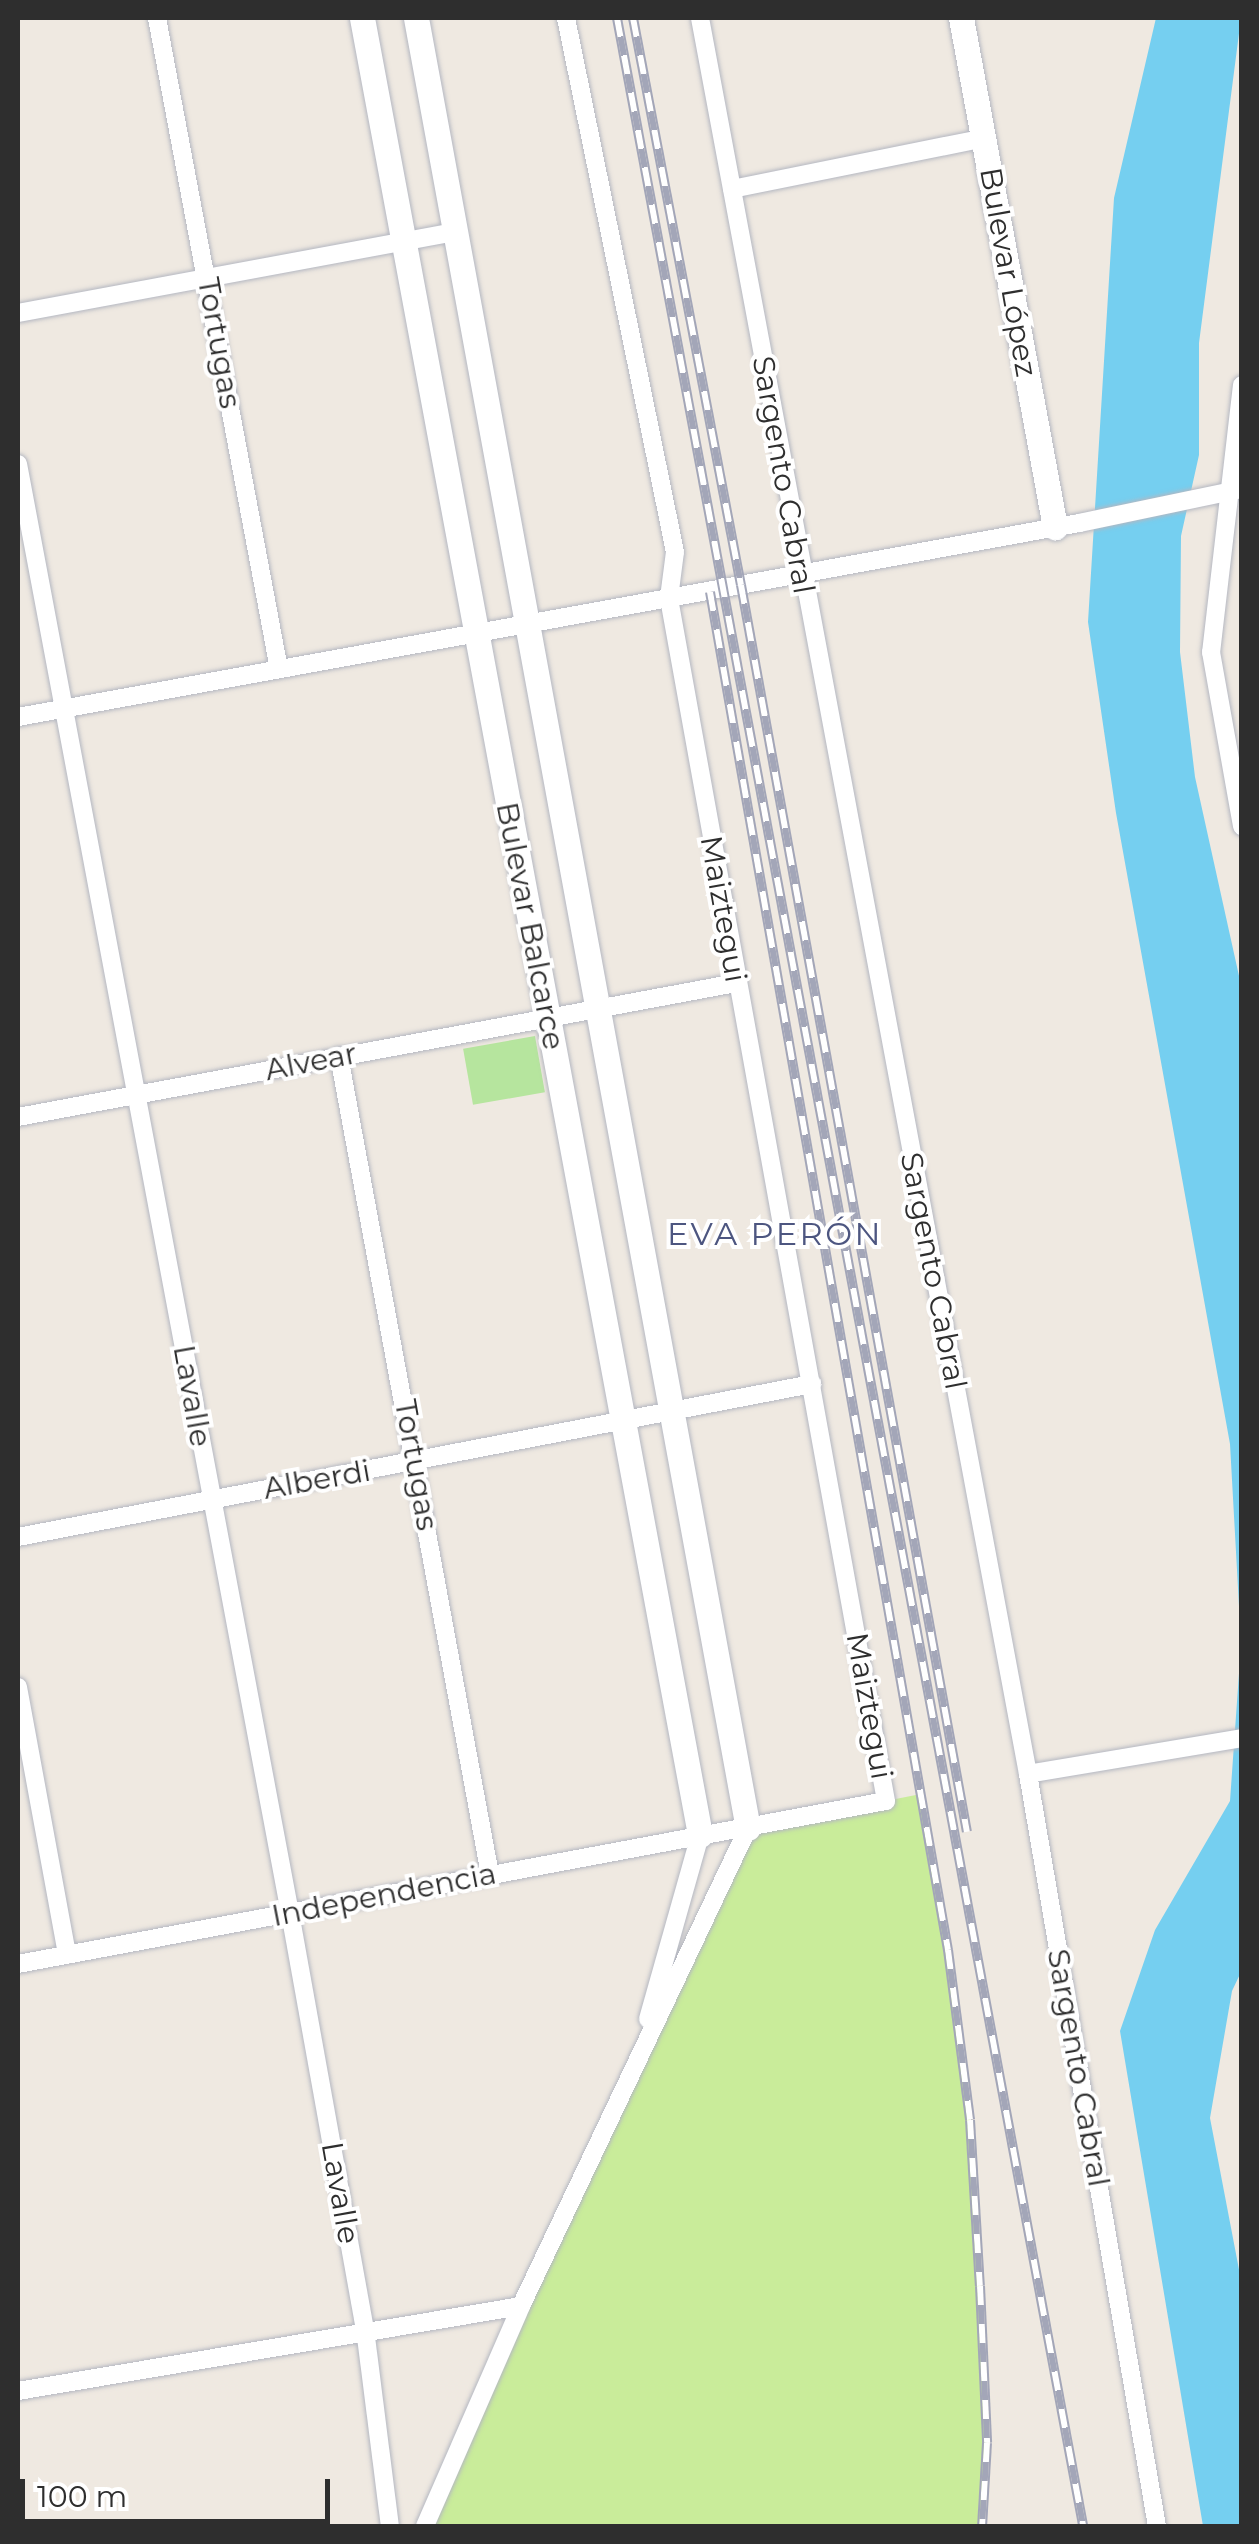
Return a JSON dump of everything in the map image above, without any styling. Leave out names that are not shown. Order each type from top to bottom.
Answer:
[{"type":"main road","name":"Bulevar Balcarce","points":[[362,18],[700,1835]]},
{"type":"main road","name":"Bulevar Balcarce","points":[[416,18],[750,1828]]},
{"type":"main road","name":"Bulevar López","points":[[961,18],[1067,525]]},
{"type":"street","name":"Tortugas","points":[[157,18],[279,670]]},
{"type":"street","name":"Maiztegui","points":[[566,18],[674,552],[665,599],[886,1801]]},
{"type":"street","name":"Sargento Cabral","points":[[700,18],[800,574],[1028,1774],[1157,2526]]},
{"type":"street","points":[[732,188],[984,138]]},
{"type":"street","points":[[18,312],[455,232]]},
{"type":"street","points":[[1242,385],[1235,490],[1212,652],[1242,826]]},
{"type":"street","name":"Lavalle","points":[[18,464],[290,1913],[365,2329],[390,2526]]},
{"type":"street","points":[[18,717],[1067,525],[1235,490]]},
{"type":"street","name":"Alvear","points":[[18,1117],[736,983]]},
{"type":"street","name":"Tortugas","points":[[339,1056],[490,1875]]},
{"type":"street","name":"Alberdi","points":[[18,1537],[812,1384]]},
{"type":"street","points":[[18,1686],[67,1955]]},
{"type":"street","points":[[1028,1774],[1242,1738]]},
{"type":"street","name":"Independencia","points":[[18,1964],[886,1801]]},
{"type":"street","points":[[425,2526],[520,2306],[750,1828]]},
{"type":"street","points":[[634,2067],[700,1835]]},
{"type":"street","points":[[18,2391],[365,2329],[520,2306]]},
{"type":"green space","points":[[535,1036],[545,1092],[473,1105],[463,1049]]},
{"type":"green space","points":[[921,1794],[948,1950],[970,2120],[987,2443],[982,2526],[425,2526],[748,1828]]},
{"type":"water","points":[[1156,18],[1241,18],[1199,343],[1199,455],[1181,536],[1180,652],[1195,777],[1241,985],[1241,1642],[1230,1444],[1116,813],[1088,622],[1114,198]]},
{"type":"water","points":[[1241,1645],[1241,1972],[1232,1991],[1210,2118],[1241,2280],[1241,2526],[1203,2526],[1120,2031],[1155,1930],[1230,1801]]},
{"type":"railway","points":[[617,18],[1083,2526]]},
{"type":"railway","points":[[633,18],[741,585],[967,1832]]},
{"type":"railway","points":[[710,592],[948,1950],[970,2120],[980,2286],[987,2443],[982,2526]]},
{"type":"district","name":"EVA PERÓN","points":[[775,1234]]}]
